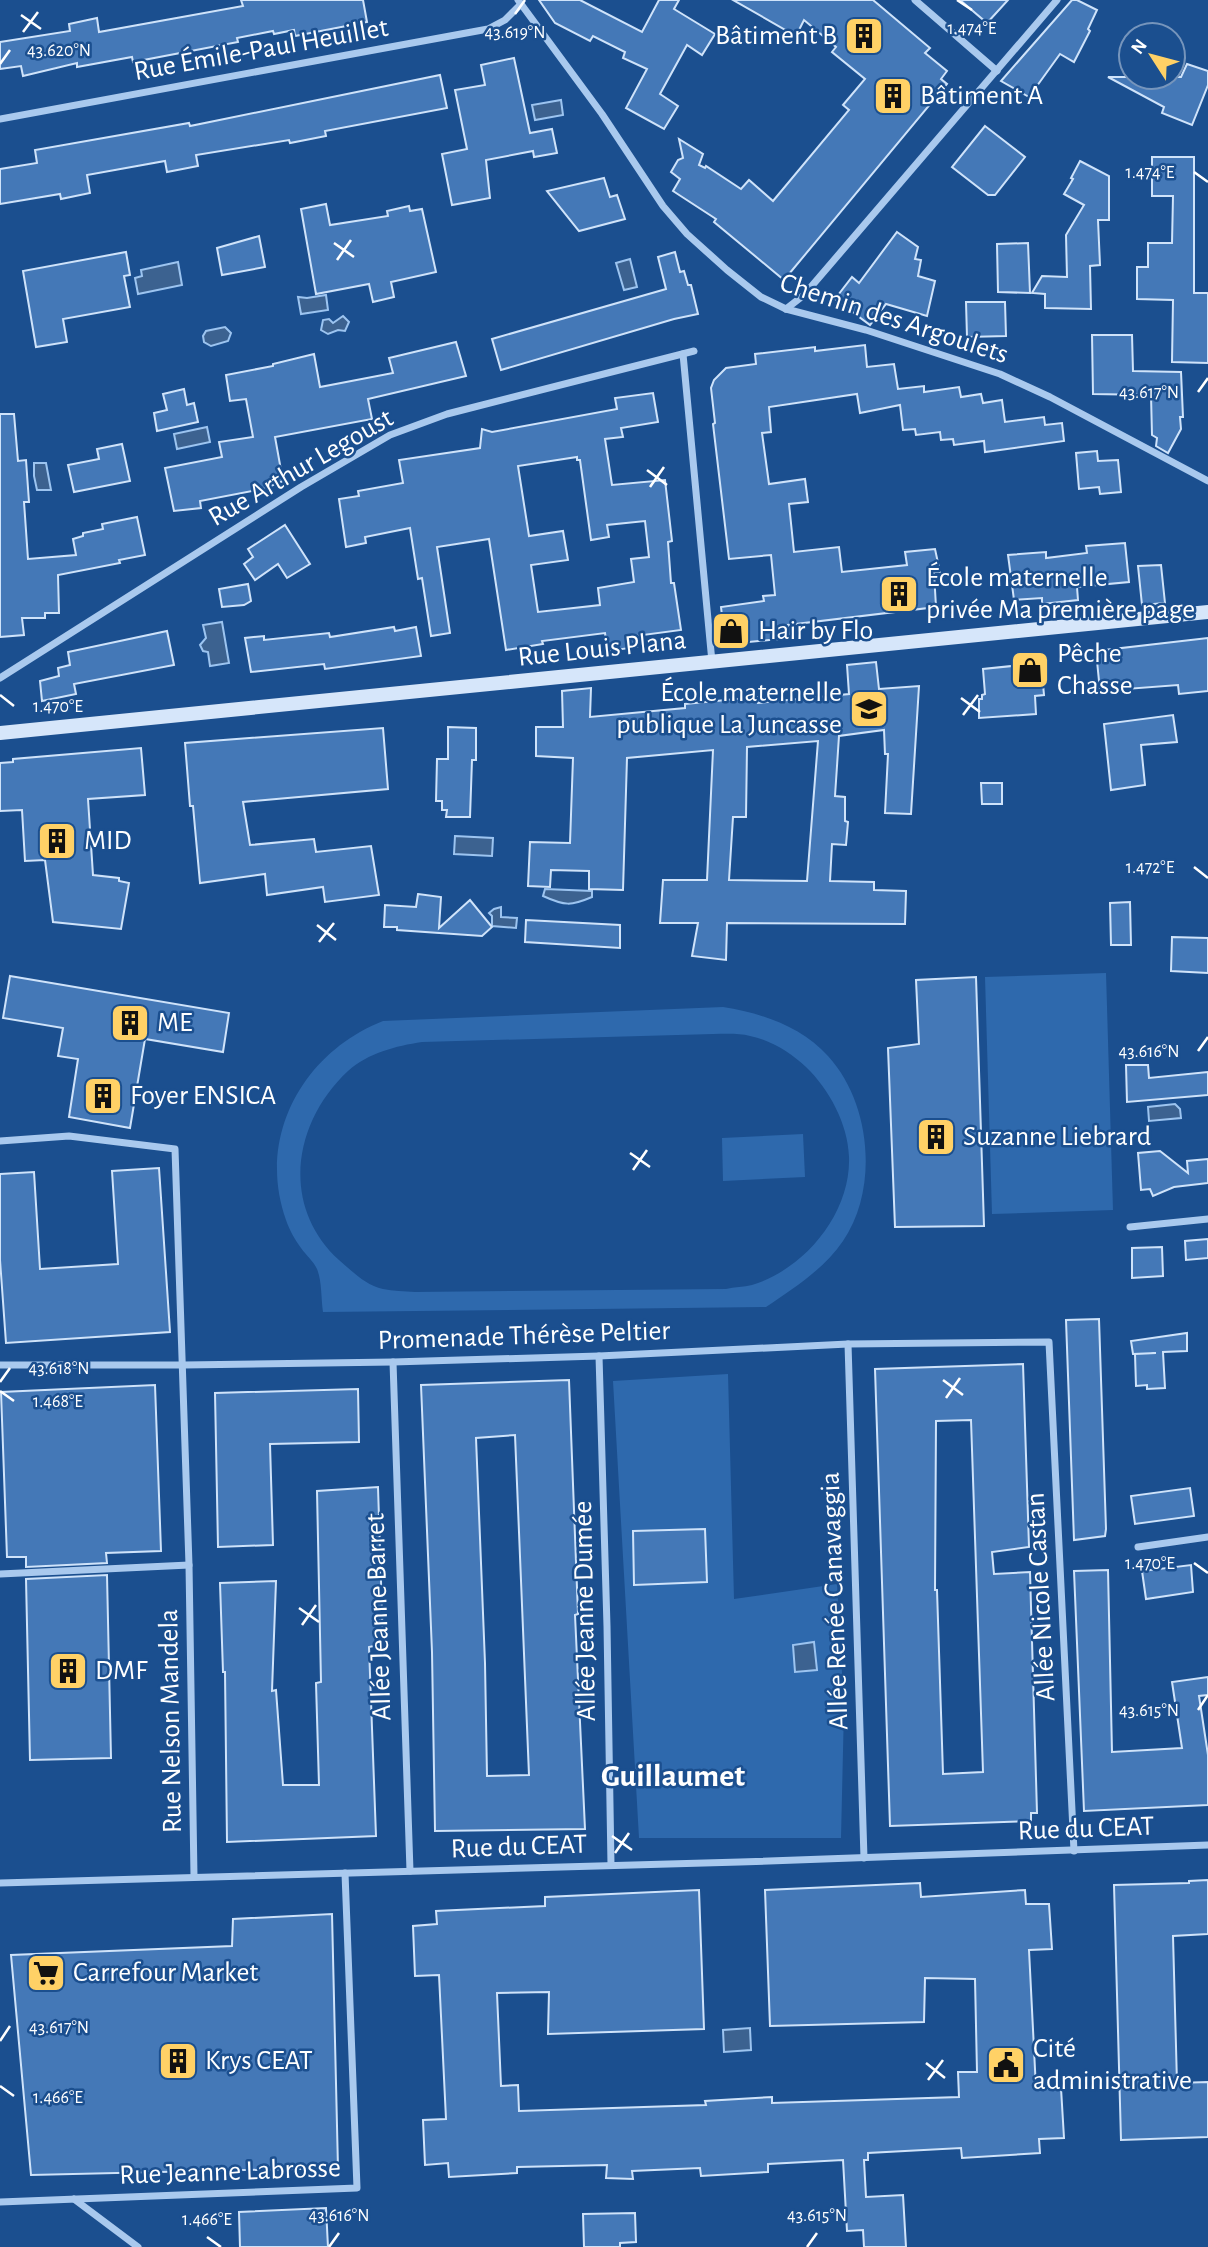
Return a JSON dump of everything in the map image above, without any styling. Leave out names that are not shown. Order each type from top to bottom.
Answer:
[{"type":"street","points":[[915,0],[997,71]]},
{"type":"street","points":[[786,309],[804,295],[1057,0]]},
{"type":"street","name":"Rue Émile-Paul Heuillet","points":[[0,119],[488,29],[505,20],[519,2]]},
{"type":"street","name":"Chemin des Argoulets","points":[[519,2],[602,114],[663,206],[687,234],[753,290],[786,309],[866,330],[1000,374],[1050,397],[1208,481]]},
{"type":"street","name":"Rue Arthur Legoust","points":[[0,678],[301,487],[390,435],[447,415],[694,351]]},
{"type":"street","points":[[683,354],[712,662]]},
{"type":"street","name":"Rue Louis Plana","points":[[0,733],[1208,612]]},
{"type":"street","name":"Rue Nelson Mandela","points":[[0,1141],[69,1136],[175,1149],[184,1365],[194,1877]]},
{"type":"street","points":[[1130,1227],[1208,1219]]},
{"type":"street","name":"Promenade Thérèse Peltier","points":[[0,1365],[393,1362],[599,1356],[848,1344],[1049,1342]]},
{"type":"street","name":"Allée Nicole Castan","points":[[1049,1342],[1074,1851]]},
{"type":"street","name":"Allée Renée Canavaggia","points":[[848,1344],[864,1858]]},
{"type":"street","name":"Allée Jeanne Dumée","points":[[599,1356],[611,1865]]},
{"type":"street","name":"Allée Jeanne Barret","points":[[393,1362],[410,1871]]},
{"type":"street","points":[[1138,1547],[1208,1537]]},
{"type":"street","points":[[0,1574],[189,1565]]},
{"type":"street","name":"Rue du CEAT","points":[[0,1882],[864,1858],[1208,1844]]},
{"type":"street","name":"Rue Jeanne Labrosse","points":[[0,2202],[357,2188],[345,1873]]},
{"type":"street","points":[[73,2199],[138,2247]]},
{"type":"shaded area","points":[[561,100],[563,115],[535,120],[532,105]]},
{"type":"shaded area","points":[[630,259],[637,287],[624,290],[616,263]]},
{"type":"shaded area","points":[[178,262],[182,285],[138,294],[135,278],[142,276],[141,270]]},
{"type":"shaded area","points":[[326,295],[328,310],[301,314],[298,297]]},
{"type":"shaded area","points":[[343,316],[349,322],[345,331],[338,330],[328,334],[321,330],[323,320],[329,319],[333,323]]},
{"type":"shaded area","points":[[225,327],[231,333],[228,341],[211,346],[204,342],[206,331]]},
{"type":"shaded area","points":[[207,427],[210,442],[177,449],[174,434]]},
{"type":"shaded area","points":[[34,463],[46,463],[51,490],[37,490]]},
{"type":"shaded area","points":[[222,622],[229,663],[210,666],[208,652],[203,651],[200,645],[206,638],[203,625]]},
{"type":"shaded area","points":[[455,836],[493,838],[492,856],[454,854]]},
{"type":"shaded area","points":[[545,889],[592,891],[592,897],[573,903],[557,902],[543,896]]},
{"type":"shaded area","points":[[501,907],[501,917],[517,918],[516,928],[492,926],[492,916],[489,913]]},
{"type":"shaded area","points":[[1106,973],[1113,1210],[992,1214],[985,977]]},
{"type":"shaded area","points":[[723,1007],[766,1017],[806,1037],[828,1056],[854,1097],[865,1146],[865,1172],[862,1196],[854,1220],[843,1241],[827,1260],[766,1307],[323,1312],[317,1269],[290,1231],[278,1189],[277,1158],[283,1128],[294,1101],[310,1075],[330,1053],[355,1035],[383,1021]],"holes":[[[741,1034],[758,1038],[780,1048],[806,1067],[836,1108],[848,1145],[848,1178],[833,1218],[807,1252],[771,1277],[752,1285],[726,1289],[387,1290],[365,1281],[339,1260],[320,1238],[308,1215],[301,1190],[301,1164],[305,1139],[315,1114],[329,1092],[348,1071],[373,1055],[422,1042]]]},
{"type":"shaded area","points":[[1175,1104],[1180,1109],[1181,1118],[1149,1121],[1148,1107]]},
{"type":"shaded area","points":[[803,1134],[805,1177],[723,1181],[722,1138]]},
{"type":"shaded area","points":[[728,1374],[734,1599],[837,1584],[844,1708],[841,1838],[639,1838],[613,1381]]},
{"type":"shaded area","points":[[814,1642],[817,1670],[795,1672],[793,1645]]},
{"type":"shaded area","points":[[750,2028],[751,2050],[724,2052],[723,2030]]},
{"type":"building","points":[[241,0],[363,0],[367,22],[295,36],[294,30],[274,34],[273,31],[237,38],[238,42],[133,62],[132,57],[77,67],[77,63],[23,76],[21,66],[0,69],[0,42],[70,31],[69,24],[97,18],[99,32],[243,6]]},
{"type":"building","points":[[539,0],[580,0],[642,32],[659,0],[679,0],[674,9],[715,34],[702,55],[687,45],[660,94],[678,106],[664,129],[626,108],[647,69],[623,58],[625,52],[593,36],[590,41],[555,23]]},
{"type":"building","points":[[733,0],[873,0],[930,48],[925,53],[947,71],[941,79],[947,84],[784,280],[714,222],[716,219],[673,191],[680,179],[671,172],[678,160],[683,158],[679,139],[703,154],[699,165],[705,168],[706,166],[741,189],[749,180],[773,201],[849,110],[843,105],[865,79],[832,52],[836,47],[804,20],[796,36]]},
{"type":"building","points":[[960,0],[1008,0],[987,23]]},
{"type":"building","points":[[1072,0],[1097,10],[1074,62],[1060,54],[1029,97],[1001,81]]},
{"type":"building","points":[[514,58],[530,133],[552,129],[557,153],[534,157],[533,151],[486,160],[490,198],[452,205],[442,154],[467,149],[455,90],[485,85],[481,65]]},
{"type":"building","points":[[1187,64],[1208,71],[1208,85],[1192,125],[1162,113],[1164,107],[1134,91],[1187,91]]},
{"type":"building","points":[[440,75],[447,108],[325,131],[326,136],[290,143],[289,140],[196,155],[198,166],[167,172],[165,161],[87,175],[90,193],[61,199],[60,194],[0,204],[0,169],[37,163],[35,150],[189,123],[190,126]]},
{"type":"building","points":[[985,126],[1025,157],[995,195],[988,195],[952,167]]},
{"type":"building","points":[[1152,157],[1194,157],[1194,293],[1208,293],[1208,363],[1172,362],[1173,300],[1137,299],[1137,267],[1148,267],[1148,243],[1172,243],[1173,196],[1152,196]]},
{"type":"building","points":[[1080,161],[1109,176],[1109,220],[1098,220],[1100,265],[1090,266],[1091,309],[1045,308],[1045,294],[1032,293],[1042,276],[1067,277],[1066,235],[1084,205],[1064,194]]},
{"type":"building","points":[[604,178],[610,197],[617,195],[625,219],[579,231],[547,191]]},
{"type":"building","points":[[326,204],[330,225],[388,216],[387,211],[409,206],[410,211],[422,209],[436,272],[391,282],[394,297],[373,302],[369,284],[316,294],[301,209]]},
{"type":"building","points":[[897,232],[918,247],[915,259],[921,260],[918,276],[935,281],[927,316],[886,304],[870,325],[835,299],[852,277],[859,283]]},
{"type":"building","points":[[259,236],[265,267],[222,275],[217,248]]},
{"type":"building","points":[[1028,243],[1030,293],[998,292],[997,244]]},
{"type":"building","points":[[126,252],[130,275],[124,276],[130,307],[63,319],[67,342],[36,347],[23,271]]},
{"type":"building","points":[[675,252],[680,272],[684,271],[688,285],[691,285],[698,314],[501,370],[492,339],[666,289],[658,257]]},
{"type":"building","points":[[966,302],[1005,302],[1006,336],[967,337]]},
{"type":"building","points":[[1092,335],[1132,335],[1133,371],[1181,372],[1183,417],[1180,417],[1181,429],[1168,453],[1156,446],[1157,438],[1152,435],[1151,395],[1093,394]]},
{"type":"building","points":[[456,342],[466,376],[368,399],[372,419],[275,437],[283,481],[263,489],[200,501],[201,508],[174,511],[165,468],[222,457],[219,442],[253,437],[246,399],[230,401],[226,375],[273,366],[314,354],[320,387],[393,373],[389,358]]},
{"type":"building","points":[[865,345],[867,367],[894,364],[898,389],[924,386],[924,392],[959,387],[961,397],[981,394],[983,403],[1002,400],[1005,422],[1044,417],[1045,425],[1062,423],[1064,441],[985,452],[984,441],[954,445],[953,439],[941,440],[940,432],[916,435],[915,429],[903,430],[900,405],[860,413],[857,394],[769,407],[771,432],[762,433],[769,484],[805,479],[808,502],[789,504],[794,552],[839,547],[842,572],[907,565],[905,552],[935,549],[940,572],[934,572],[936,607],[788,625],[789,638],[738,643],[724,633],[721,607],[764,601],[763,596],[775,595],[771,555],[729,559],[713,424],[711,388],[714,380],[726,368],[756,364],[755,354]]},
{"type":"building","points":[[184,389],[187,405],[194,403],[198,422],[157,431],[154,413],[167,410],[163,394]]},
{"type":"building","points":[[653,393],[658,422],[621,428],[623,437],[605,439],[612,485],[665,480],[672,541],[668,542],[671,583],[674,583],[681,630],[635,636],[637,647],[608,651],[605,633],[542,641],[543,644],[506,650],[489,539],[437,547],[450,633],[431,636],[422,578],[418,579],[410,528],[365,537],[366,543],[346,547],[339,499],[359,496],[358,491],[403,483],[399,460],[480,448],[482,429],[492,432],[617,409],[615,398]],"holes":[[[577,457],[577,460],[580,460],[591,540],[609,537],[607,525],[645,521],[649,557],[631,559],[634,582],[598,588],[600,605],[538,612],[531,565],[568,560],[563,531],[529,536],[518,466]]]},
{"type":"building","points":[[0,414],[14,414],[18,461],[26,460],[29,502],[24,502],[28,559],[76,555],[73,539],[83,536],[83,533],[103,529],[102,524],[137,517],[145,555],[119,560],[120,563],[58,575],[59,613],[45,613],[45,618],[22,618],[24,635],[0,637]]},
{"type":"building","points":[[122,444],[130,481],[74,492],[68,465],[99,459],[97,449]]},
{"type":"building","points":[[1097,451],[1098,461],[1118,460],[1121,492],[1100,494],[1099,487],[1079,489],[1076,453]]},
{"type":"building","points":[[285,525],[310,564],[287,578],[278,564],[255,580],[244,564],[253,557],[248,549]]},
{"type":"building","points":[[1125,543],[1129,582],[1077,587],[1078,600],[1042,604],[1042,598],[1014,600],[1008,555],[1046,552],[1046,558],[1087,553],[1086,546]]},
{"type":"building","points":[[1161,565],[1165,603],[1142,605],[1138,566]]},
{"type":"building","points":[[248,584],[251,601],[244,605],[222,607],[219,589]]},
{"type":"building","points":[[394,627],[395,631],[416,627],[421,656],[325,669],[324,664],[251,672],[245,638],[264,636],[264,640],[329,633],[330,637]]},
{"type":"building","points":[[167,631],[174,665],[74,684],[76,694],[42,701],[40,681],[59,676],[58,668],[70,665],[68,652]]},
{"type":"building","points":[[1208,638],[1208,691],[1179,694],[1178,685],[1100,691],[1096,651]]},
{"type":"building","points":[[876,662],[879,689],[919,686],[911,814],[885,813],[888,754],[885,754],[884,730],[839,736],[835,796],[845,797],[845,821],[848,822],[846,845],[832,844],[830,881],[874,882],[874,890],[906,891],[905,924],[727,923],[726,960],[692,956],[698,923],[660,923],[663,880],[707,880],[713,750],[627,758],[623,890],[589,889],[589,871],[551,870],[550,887],[528,886],[530,842],[570,843],[573,758],[536,756],[536,727],[563,727],[562,691],[591,688],[590,717],[685,708],[685,704],[757,697],[758,703],[849,694],[847,665]],"holes":[[[818,741],[807,881],[729,880],[733,817],[746,817],[747,747]]]},
{"type":"building","points":[[1041,663],[1044,695],[1035,696],[1036,714],[979,718],[979,699],[985,694],[983,669]]},
{"type":"building","points":[[1173,715],[1177,742],[1141,745],[1145,785],[1111,790],[1104,724]]},
{"type":"building","points":[[448,727],[476,728],[476,760],[472,760],[470,817],[446,817],[447,810],[442,810],[442,801],[436,801],[437,759],[448,759]]},
{"type":"building","points":[[383,728],[388,789],[243,802],[250,845],[314,839],[316,852],[371,846],[379,895],[325,902],[323,887],[267,895],[265,874],[200,883],[185,743]]},
{"type":"building","name":"MID","points":[[141,748],[145,795],[88,799],[93,875],[119,878],[119,881],[129,883],[121,929],[53,922],[45,860],[25,861],[22,810],[0,811],[0,763],[13,762],[13,759]]},
{"type":"building","points":[[981,783],[1002,783],[1002,804],[982,804]]},
{"type":"building","points":[[418,894],[441,897],[439,928],[470,900],[492,927],[482,936],[384,927],[385,905],[416,907]]},
{"type":"building","points":[[1130,902],[1131,945],[1111,945],[1110,903]]},
{"type":"building","points":[[526,920],[620,925],[620,948],[525,942]]},
{"type":"building","points":[[1172,937],[1208,938],[1208,973],[1171,971]]},
{"type":"building","name":"ME","points":[[10,976],[229,1013],[223,1052],[145,1039],[130,1128],[69,1117],[78,1059],[58,1056],[63,1028],[3,1018]]},
{"type":"building","name":"Suzanne Liebrard","points":[[976,977],[984,1226],[895,1227],[888,1048],[919,1044],[916,980]]},
{"type":"building","points":[[1126,1065],[1148,1065],[1149,1078],[1208,1072],[1208,1095],[1127,1102]]},
{"type":"building","points":[[1160,1151],[1188,1173],[1187,1161],[1208,1159],[1208,1183],[1174,1187],[1153,1196],[1150,1189],[1141,1190],[1138,1153]]},
{"type":"building","points":[[159,1168],[170,1332],[6,1343],[0,1260],[0,1174],[34,1172],[40,1269],[118,1264],[112,1171]]},
{"type":"building","points":[[1208,1239],[1208,1258],[1186,1260],[1185,1241]]},
{"type":"building","points":[[1162,1247],[1163,1276],[1132,1278],[1132,1248]]},
{"type":"building","points":[[1099,1319],[1106,1529],[1105,1536],[1074,1540],[1066,1320]]},
{"type":"building","points":[[1187,1333],[1187,1351],[1163,1352],[1165,1388],[1147,1389],[1147,1385],[1136,1386],[1135,1354],[1156,1353],[1133,1354],[1131,1341]]},
{"type":"building","points":[[1023,1364],[1029,1547],[992,1552],[994,1574],[1030,1572],[1037,1813],[1031,1813],[1031,1821],[890,1826],[875,1369]],"holes":[[[971,1420],[983,1772],[943,1774],[935,1590],[936,1421]]]},
{"type":"building","points":[[569,1380],[578,1614],[575,1615],[585,1829],[435,1831],[432,1652],[421,1385]],"holes":[[[515,1435],[529,1775],[487,1776],[476,1438]]]},
{"type":"building","points":[[155,1385],[161,1551],[106,1553],[107,1563],[26,1567],[26,1557],[7,1557],[1,1392]]},
{"type":"building","points":[[358,1389],[359,1442],[270,1444],[273,1545],[218,1547],[215,1393]]},
{"type":"building","points":[[378,1487],[383,1644],[369,1647],[376,1836],[227,1842],[225,1672],[220,1583],[276,1581],[272,1691],[276,1690],[283,1785],[319,1785],[316,1683],[321,1682],[317,1491]]},
{"type":"building","points":[[1190,1488],[1194,1516],[1135,1524],[1131,1496]]},
{"type":"building","points":[[705,1529],[707,1582],[634,1585],[633,1531]]},
{"type":"building","points":[[1191,1565],[1193,1592],[1146,1599],[1142,1571]]},
{"type":"building","points":[[1108,1570],[1112,1752],[1182,1748],[1172,1682],[1208,1677],[1208,1695],[1199,1696],[1208,1755],[1208,1805],[1084,1811],[1074,1571]]},
{"type":"building","name":"DMF","points":[[107,1575],[111,1758],[30,1760],[26,1579]]},
{"type":"building","points":[[1208,1880],[1208,1934],[1173,1936],[1177,2083],[1208,2082],[1208,2137],[1121,2140],[1114,1885]]},
{"type":"building","name":"Cité administrative","points":[[920,1883],[921,1897],[1025,1890],[1026,1904],[1049,1904],[1052,1949],[1029,1950],[1036,2089],[1061,2088],[1064,2138],[1039,2139],[1040,2153],[962,2158],[961,2148],[868,2153],[868,2160],[864,2160],[866,2197],[903,2195],[906,2247],[864,2247],[863,2230],[847,2231],[843,2160],[768,2164],[768,2172],[701,2176],[700,2168],[632,2171],[633,2179],[606,2178],[607,2165],[517,2167],[517,2173],[449,2177],[448,2163],[425,2165],[423,2120],[446,2119],[439,1975],[415,1976],[413,1926],[437,1924],[436,1911],[545,1906],[545,1897],[699,1890],[704,2029],[548,2034],[549,1992],[497,1993],[501,2086],[518,2085],[519,2111],[706,2105],[705,2101],[772,2097],[772,2103],[959,2097],[958,2072],[977,2072],[975,1979],[925,1978],[924,2022],[770,2026],[765,1890]]},
{"type":"building","name":"Krys CEAT","points":[[332,1914],[338,2168],[31,2175],[11,1955],[232,1946],[233,1919]]},
{"type":"building","points":[[326,2208],[328,2247],[240,2247],[239,2212]]},
{"type":"building","points":[[635,2213],[636,2242],[620,2243],[620,2247],[584,2247],[583,2214]]},
{"type":"place","name":"Bâtiment B","points":[[864,36]]},
{"type":"place","name":"Bâtiment A","points":[[893,96]]},
{"type":"place","name":"École maternelle privée Ma première page","points":[[899,594]]},
{"type":"place","name":"Hair by Flo","points":[[731,631]]},
{"type":"place","name":"Pêche Chasse","points":[[1030,670]]},
{"type":"place","name":"École maternelle publique La Juncasse","points":[[869,709]]},
{"type":"place","name":"MID","points":[[57,841]]},
{"type":"place","name":"ME","points":[[130,1023]]},
{"type":"place","name":"Foyer ENSICA","points":[[103,1096]]},
{"type":"place","name":"Suzanne Liebrard","points":[[936,1137]]},
{"type":"place","name":"DMF","points":[[68,1671]]},
{"type":"place","name":"Carrefour Market","points":[[46,1973]]},
{"type":"place","name":"Krys CEAT","points":[[178,2061]]},
{"type":"place","name":"Cité administrative","points":[[1006,2065]]},
{"type":"district","name":"Guillaumet","points":[[673,1776]]}]
